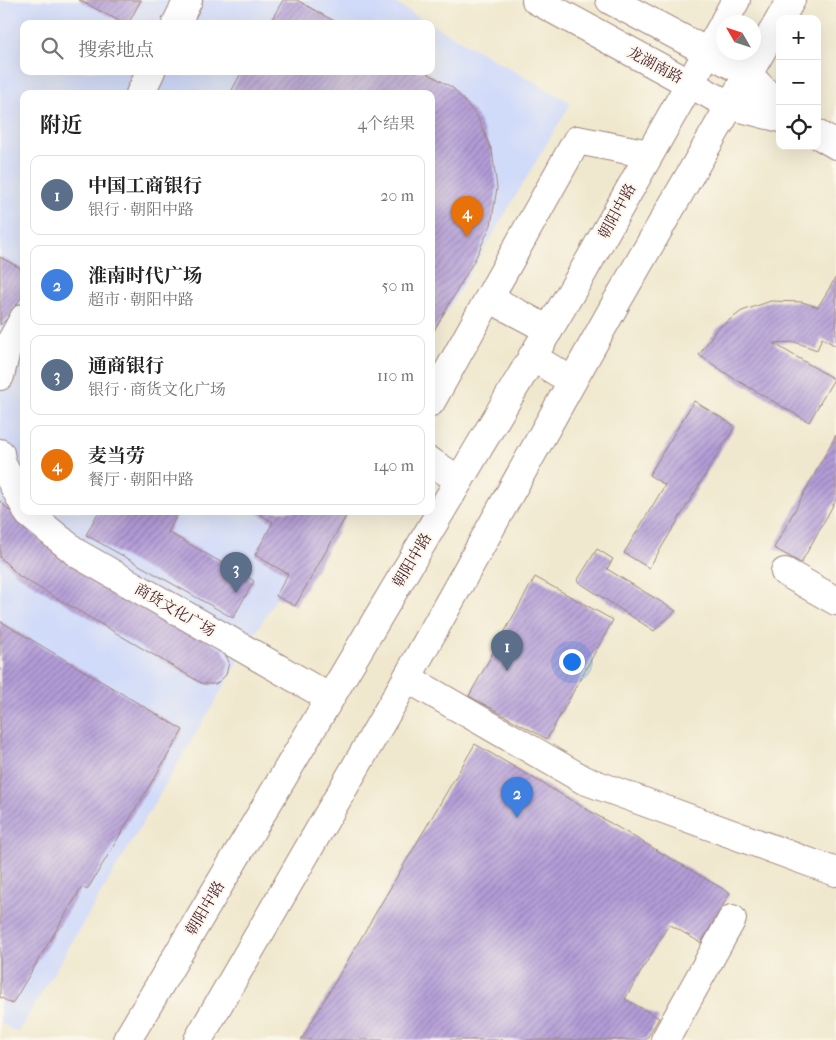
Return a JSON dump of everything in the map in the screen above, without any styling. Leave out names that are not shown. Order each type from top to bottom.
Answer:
[{"type":"main road","points":[[178,20],[188,0]]},
{"type":"main road","name":"龙湖南路","points":[[536,0],[729,105],[776,117]]},
{"type":"main road","points":[[610,0],[747,73],[778,105]]},
{"type":"main road","name":"朝阳中路","points":[[728,15],[736,0]]},
{"type":"main road","points":[[198,1040],[407,678],[572,381],[790,0]]},
{"type":"main road","name":"朝阳中路","points":[[127,1040],[548,330],[716,37]]},
{"type":"main road","points":[[142,90],[149,75]]},
{"type":"main road","points":[[821,136],[836,145]]},
{"type":"main road","points":[[435,395],[577,140],[649,154]]},
{"type":"main road","points":[[489,298],[548,330]]},
{"type":"main road","points":[[2,360],[20,326]]},
{"type":"main road","points":[[532,357],[572,381]]},
{"type":"main road","name":"商货文化广场","points":[[0,453],[2,464],[20,498]]},
{"type":"main road","points":[[435,465],[459,480]]},
{"type":"main road","points":[[0,489],[20,505]]},
{"type":"main road","name":"商货文化广场","points":[[32,515],[78,554],[330,698]]},
{"type":"main road","points":[[785,572],[836,600]]},
{"type":"main road","points":[[407,678],[584,780],[836,872]]},
{"type":"main road","points":[[665,1040],[732,919]]},
{"type":"shaded area","points":[[0,0],[389,0],[424,20],[20,20],[20,75],[435,75],[435,26],[571,103],[435,331],[435,90],[20,90],[20,515],[326,515],[18,1033],[0,1022]]},
{"type":"building","points":[[79,0],[141,0],[130,20],[117,20]]},
{"type":"building","points":[[283,0],[297,0],[332,20],[271,20]]},
{"type":"building","points":[[240,75],[431,75],[453,88],[477,116],[492,151],[497,188],[491,225],[475,259],[435,329],[435,90],[232,90]]},
{"type":"building","points":[[0,257],[20,268],[20,299],[8,318],[0,325]]},
{"type":"building","points":[[836,277],[836,346],[822,338],[817,350],[795,342],[773,343],[834,379],[809,422],[733,378],[699,355],[717,329],[742,311],[771,301],[802,302],[818,307]]},
{"type":"building","points":[[694,401],[735,426],[649,568],[624,553],[665,485],[649,475]]},
{"type":"building","points":[[836,435],[836,500],[801,563],[774,548]]},
{"type":"building","points":[[0,501],[40,541],[223,650],[229,662],[226,675],[216,684],[203,684],[19,576],[0,557]]},
{"type":"building","points":[[97,515],[177,515],[168,532],[254,581],[233,618],[86,535]]},
{"type":"building","points":[[261,515],[347,515],[295,606],[276,596],[288,574],[255,555],[273,522]]},
{"type":"building","points":[[597,549],[613,559],[607,569],[676,611],[654,631],[577,581]]},
{"type":"building","points":[[535,577],[613,620],[547,739],[469,696]]},
{"type":"building","points":[[0,621],[183,730],[87,890],[82,887],[12,1004],[0,997]]},
{"type":"building","points":[[475,744],[730,893],[701,943],[669,924],[625,999],[659,1018],[646,1040],[301,1040]]},
{"type":"place","name":"麦当劳","points":[[467,237]]},
{"type":"place","name":"通商银行","points":[[236,593]]},
{"type":"place","name":"中国工商银行","points":[[507,671]]},
{"type":"place","name":"淮南时代广场","points":[[517,818]]}]
